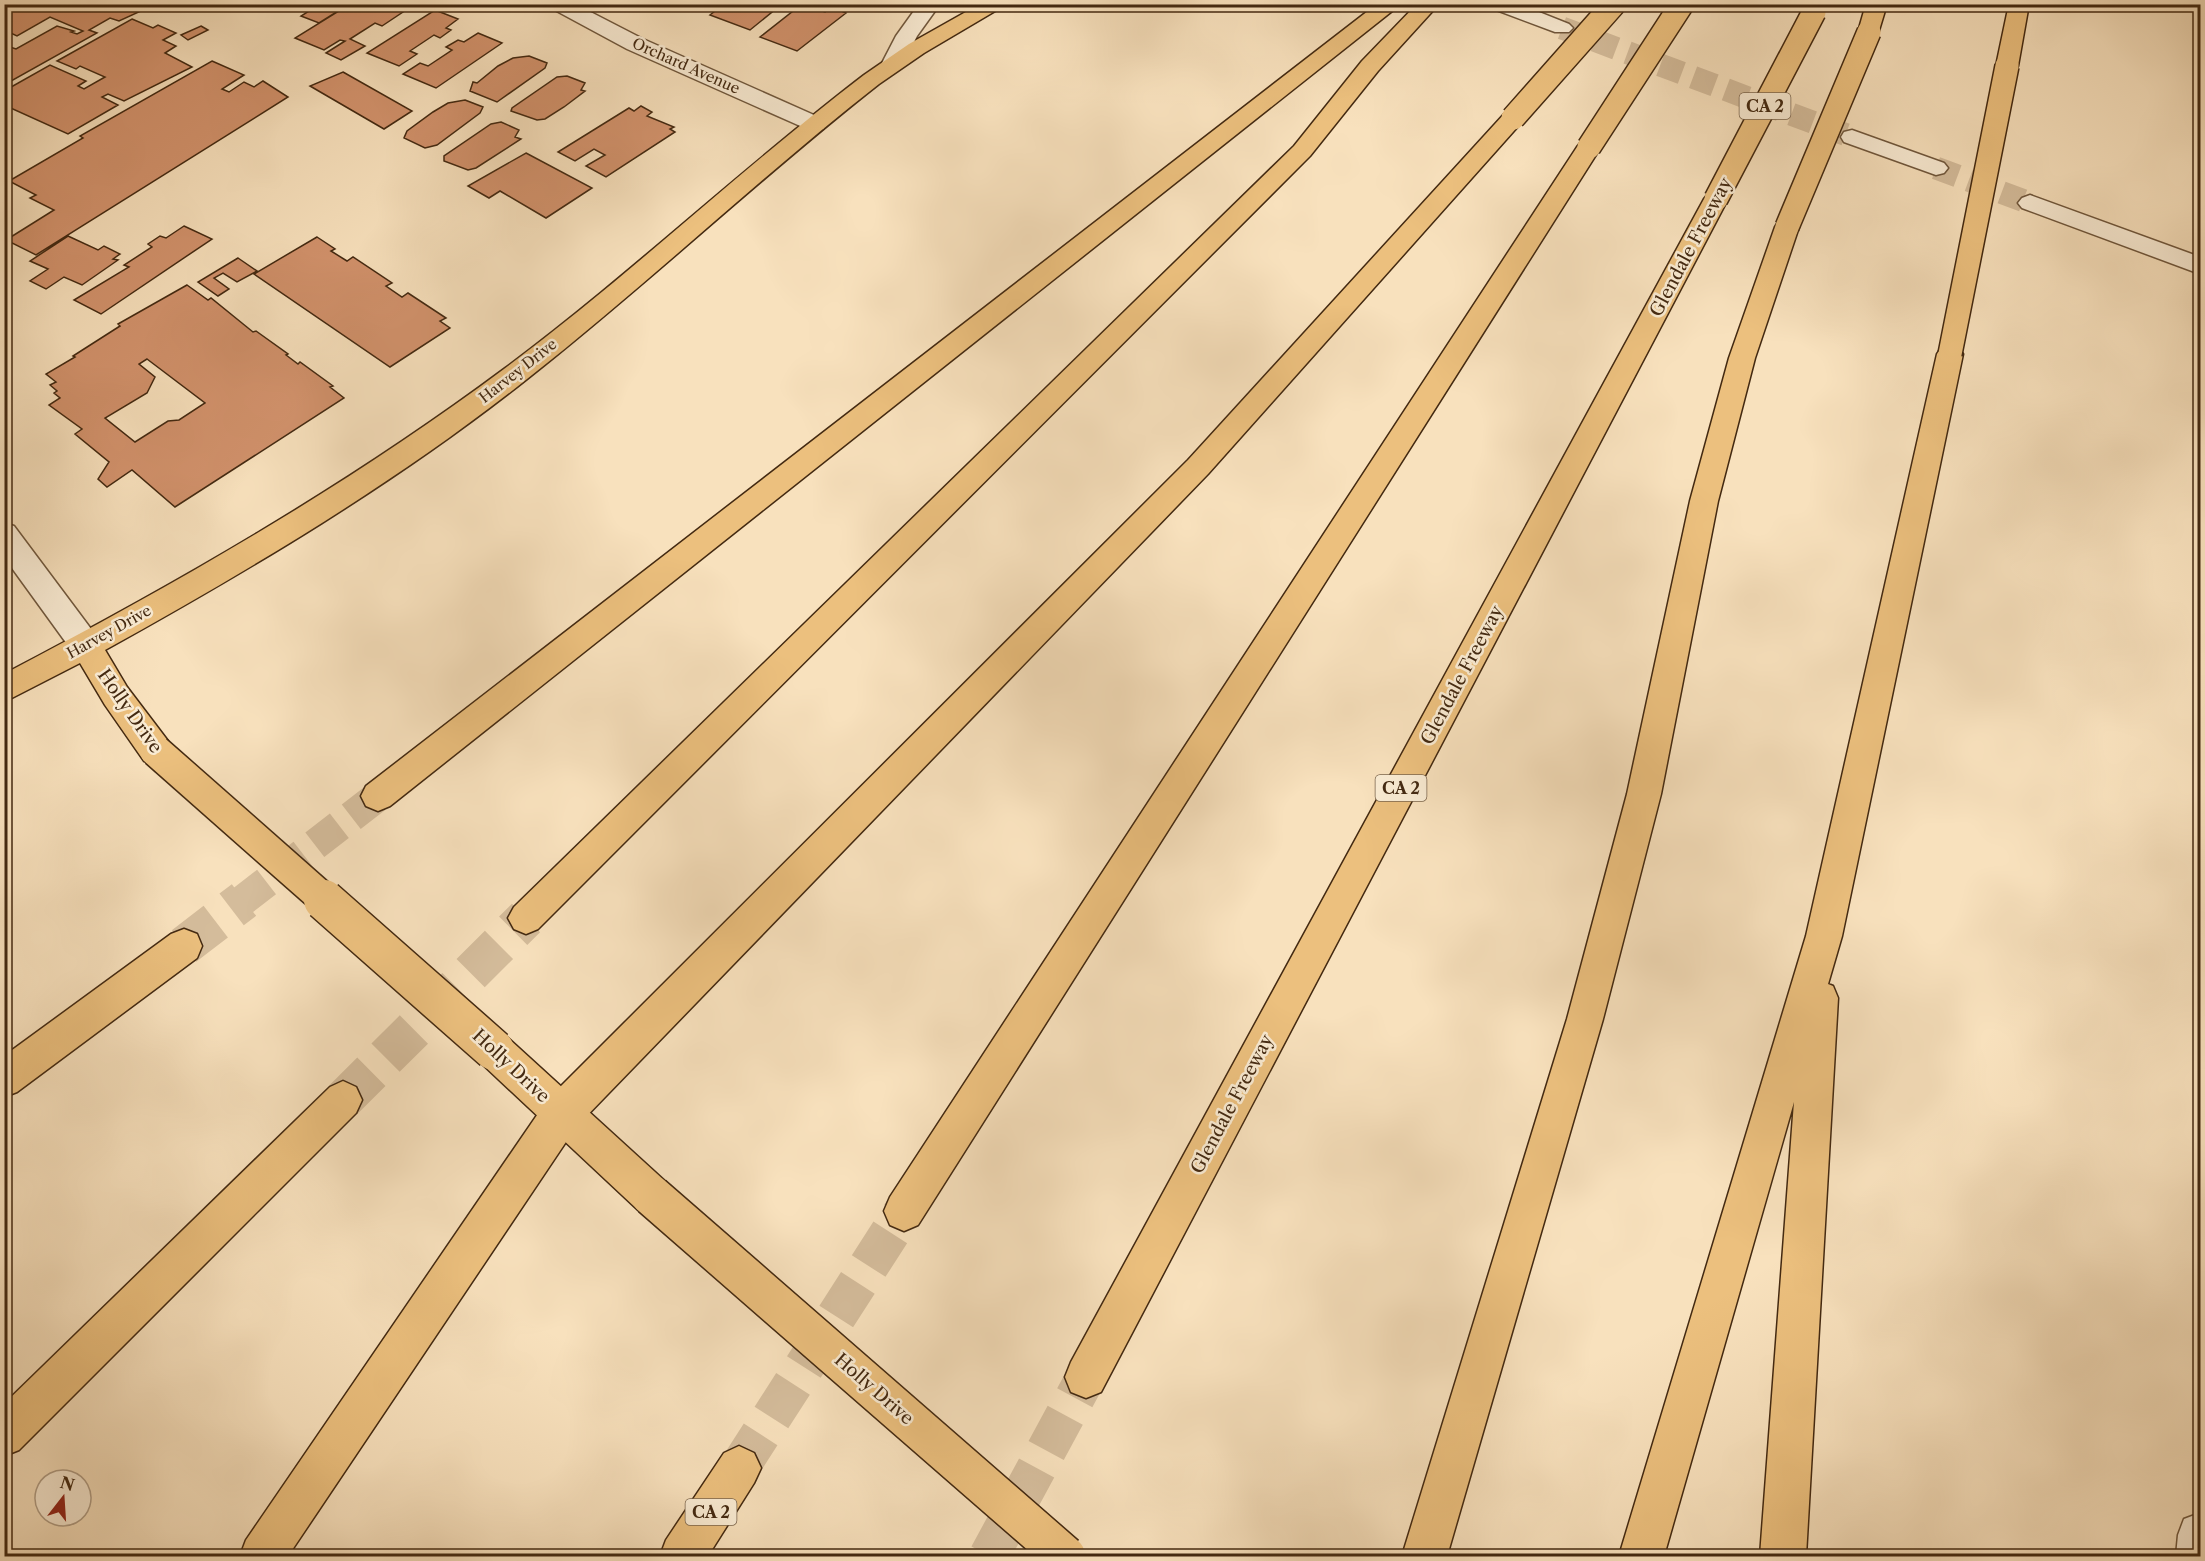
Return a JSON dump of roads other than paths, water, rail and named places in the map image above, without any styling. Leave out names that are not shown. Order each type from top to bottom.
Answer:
[{"type":"main road","name":"Harvey Drive","points":[[4,689],[86,646],[314,512],[427,439],[515,375],[607,301],[815,124],[893,63],[997,4]]},
{"type":"main road","points":[[378,796],[1333,52],[1391,4]]},
{"type":"main road","points":[[526,918],[1302,151],[1370,66],[1429,4]]},
{"type":"main road","points":[[262,1557],[561,1113],[1198,467],[1614,4]]},
{"type":"main road","points":[[904,1211],[1682,4]]},
{"type":"main road","points":[[1424,1557],[1585,1019],[1644,794],[1704,501],[1742,358],[1787,227],[1869,32],[1877,4]]},
{"type":"main road","points":[[1641,1557],[1824,936],[1950,354],[2019,4]]},
{"type":"main road","name":"Glendale Freeway","points":[[1086,1377],[1816,8]]},
{"type":"main road","name":"Holly Drive","points":[[86,646],[116,696],[156,751],[494,1050],[652,1196],[1065,1557]]},
{"type":"main road","points":[[1783,1557],[1824,936]]},
{"type":"main road","points":[[4,1079],[184,946]]},
{"type":"main road","points":[[4,1435],[343,1100]]},
{"type":"main road","name":"CA 2","points":[[682,1557],[739,1468]]},
{"type":"street","name":"Orchard Avenue","points":[[558,4],[635,44],[815,124]]},
{"type":"street","points":[[893,63],[907,36],[930,4]]},
{"type":"street","points":[[1498,4],[1562,28]]},
{"type":"street","points":[[1852,137],[1936,168]]},
{"type":"street","points":[[2030,203],[2200,266]]},
{"type":"street","name":"Holly Drive","points":[[4,534],[86,646]]},
{"type":"street","points":[[2198,1557],[2200,1535]]},
{"type":"tunnel","points":[[1562,28],[1852,137]]},
{"type":"tunnel","points":[[1936,168],[2030,203]]},
{"type":"tunnel","points":[[242,901],[378,796]]},
{"type":"tunnel","points":[[184,946],[244,900]]},
{"type":"tunnel","points":[[343,1100],[526,918]]},
{"type":"tunnel","points":[[739,1468],[904,1211]]},
{"type":"tunnel","points":[[989,1556],[1086,1377]]}]
